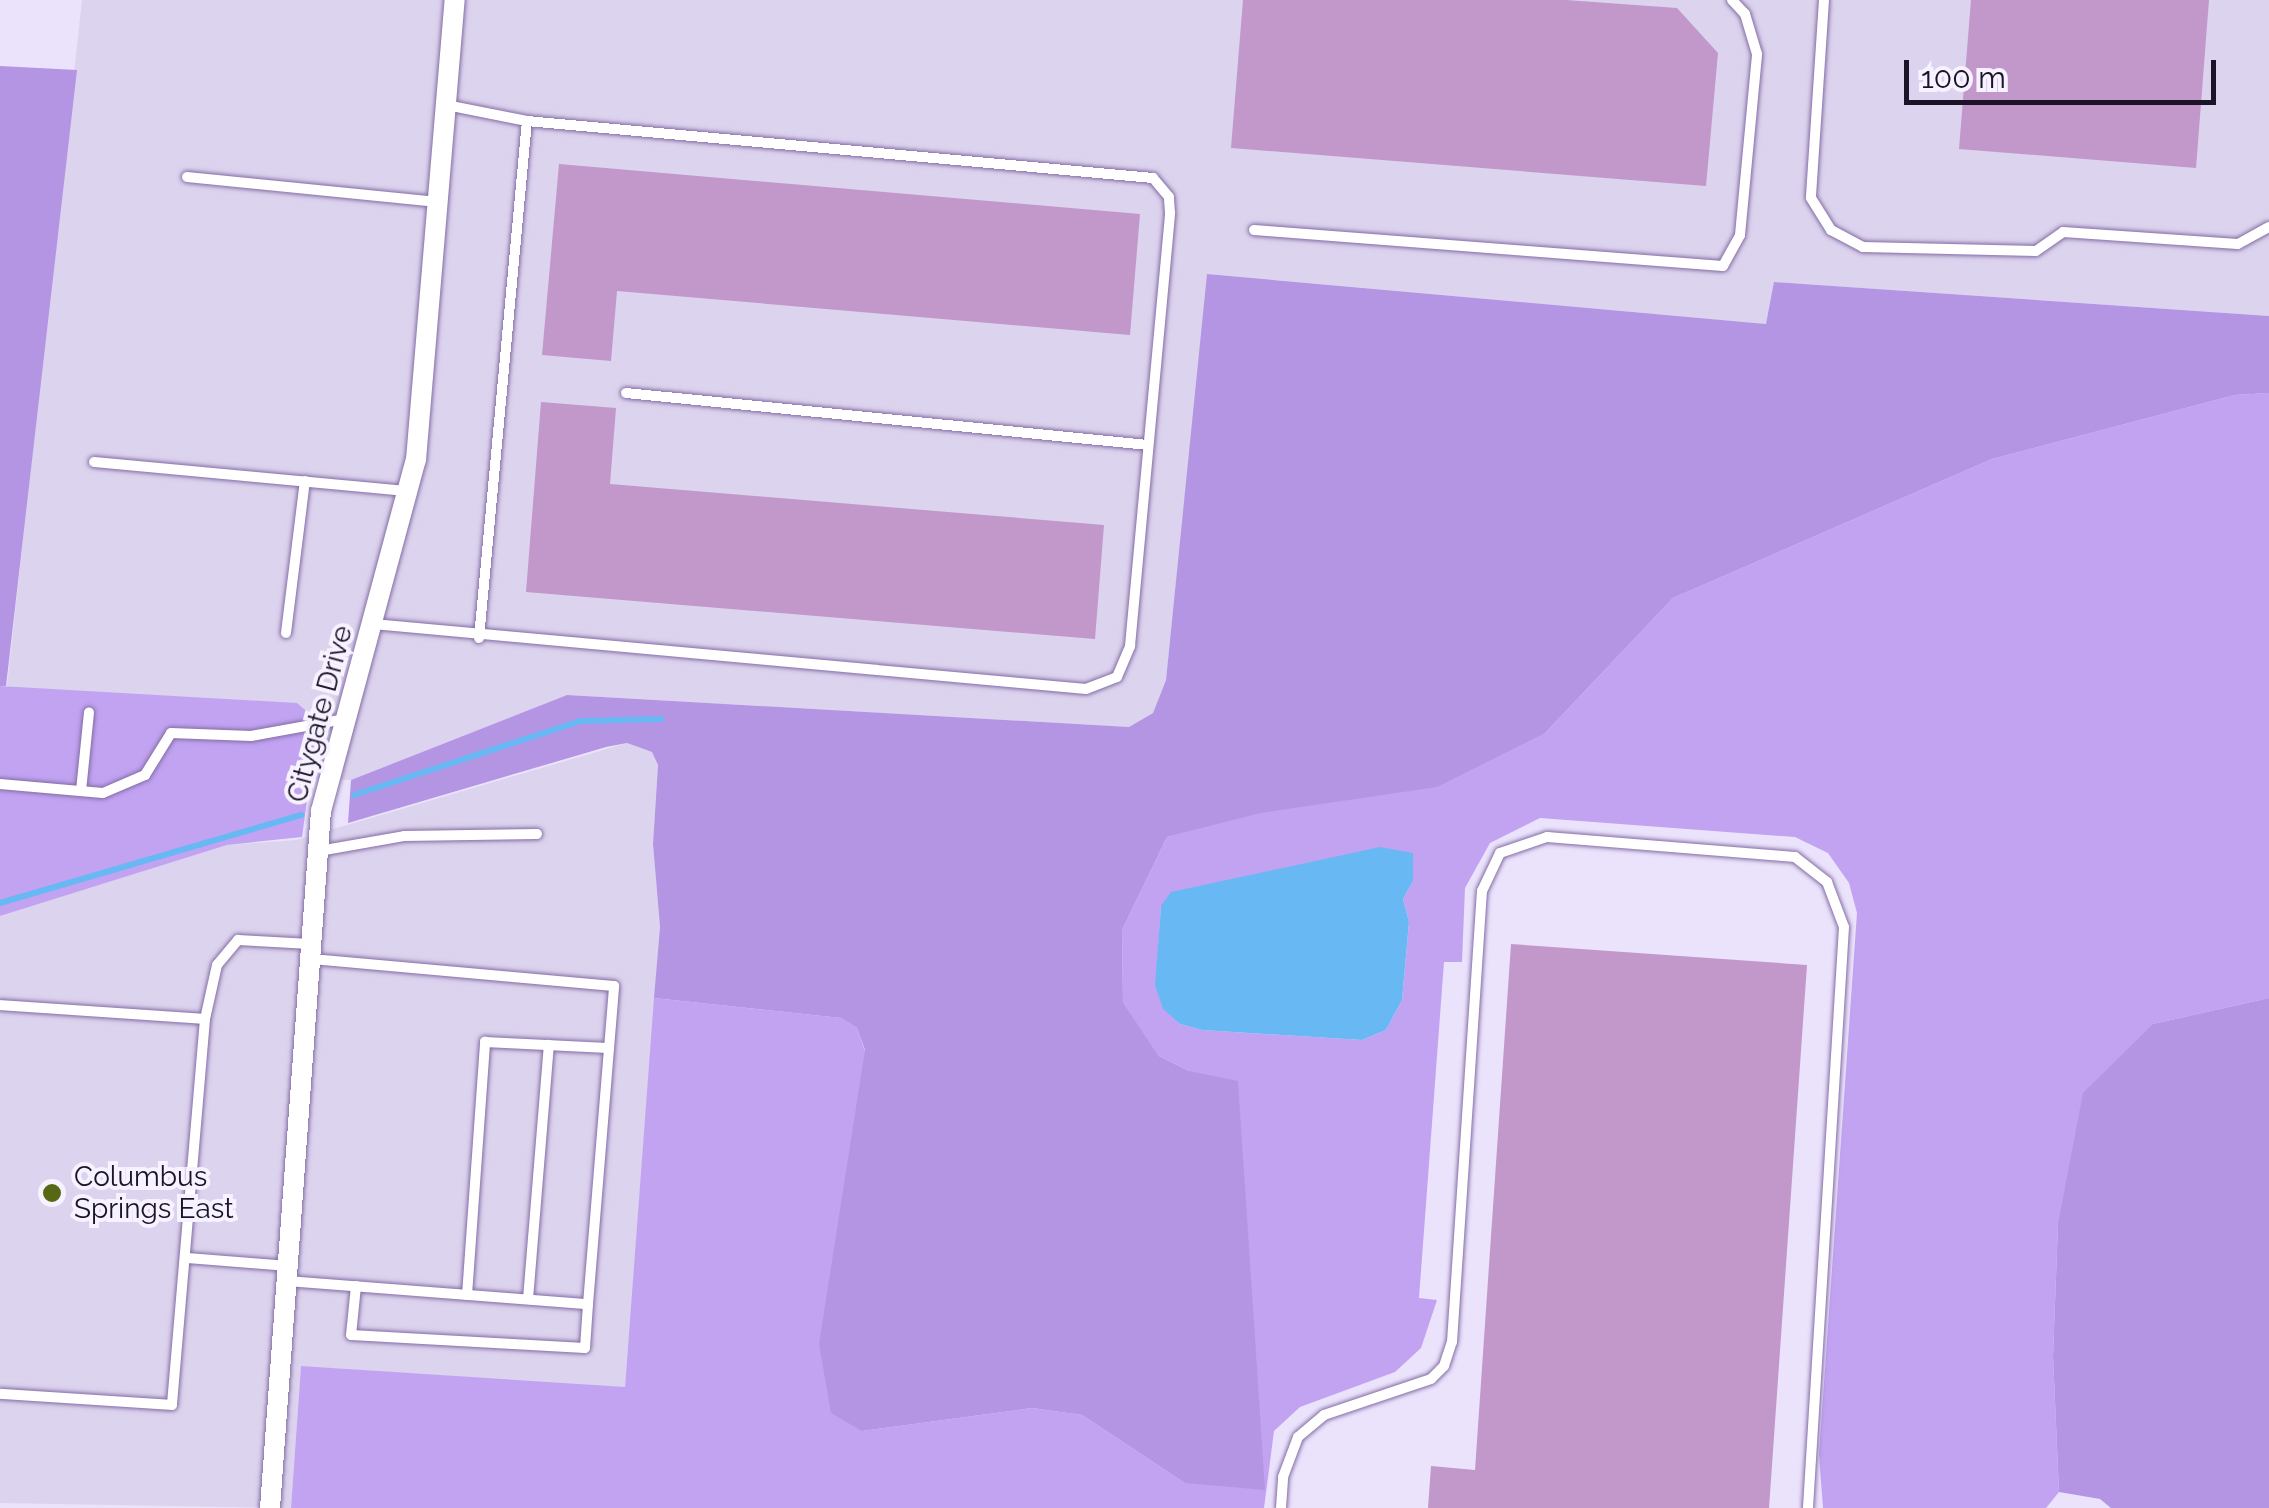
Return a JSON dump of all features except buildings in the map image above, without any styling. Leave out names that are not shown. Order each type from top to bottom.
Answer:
[{"type":"street","name":"Citygate Drive","points":[[270,1508],[321,811],[408,491],[455,0]]},
{"type":"lane","points":[[1254,230],[1723,266],[1740,235],[1757,54],[1744,14],[1732,0]]},
{"type":"lane","points":[[1824,0],[1812,198],[1831,230],[1863,246],[2036,251],[2063,232],[2238,244],[2269,227]]},
{"type":"lane","points":[[373,624],[480,638],[1102,686],[1126,666],[1130,646],[1170,213],[1169,197],[1153,178],[527,121],[446,104]]},
{"type":"lane","points":[[480,638],[527,121]]},
{"type":"lane","points":[[187,177],[438,202]]},
{"type":"lane","points":[[626,393],[1148,445]]},
{"type":"lane","points":[[94,462],[408,491]]},
{"type":"lane","points":[[286,632],[304,481]]},
{"type":"lane","points":[[81,791],[89,712]]},
{"type":"lane","points":[[0,784],[103,793],[145,776],[171,733],[251,736],[346,718]]},
{"type":"lane","points":[[318,851],[404,836],[538,834]]},
{"type":"lane","points":[[1281,1508],[1282,1477],[1298,1437],[1324,1415],[1431,1378],[1444,1366],[1452,1342],[1482,890],[1500,853],[1547,837],[1795,856],[1826,882],[1844,927],[1808,1508]]},
{"type":"lane","points":[[0,1394],[172,1406],[205,1019],[217,965],[238,940],[614,986],[585,1348],[352,1335],[356,1286]]},
{"type":"lane","points":[[0,1004],[205,1019]]},
{"type":"lane","points":[[467,1294],[485,1042],[608,1048]]},
{"type":"lane","points":[[528,1300],[549,1045]]},
{"type":"lane","points":[[186,1258],[356,1286],[588,1304]]},
{"type":"shaded area","points":[[82,0],[2269,0],[2269,316],[1775,282],[1766,324],[1208,274],[1166,680],[1153,713],[1129,727],[567,695],[351,780],[308,779],[318,721],[7,686]]},
{"type":"shaded area","points":[[0,66],[77,70],[6,686],[0,686]]},
{"type":"shaded area","points":[[1207,274],[1766,324],[1774,282],[2269,316],[2269,393],[2235,395],[1992,459],[1673,598],[1545,733],[1437,787],[1260,813],[1167,837],[1122,930],[1123,1003],[1159,1056],[1189,1071],[1238,1081],[1265,1490],[1185,1483],[1082,1415],[1032,1408],[862,1431],[831,1413],[819,1344],[865,1050],[857,1028],[841,1018],[654,998],[660,927],[653,844],[658,765],[652,752],[627,743],[606,747],[348,823],[351,780],[567,695],[1129,727],[1153,713],[1166,680]]},
{"type":"shaded area","points":[[2269,393],[2269,998],[2153,1024],[2058,1224],[2053,1356],[2059,1492],[2046,1508],[1823,1508],[1819,1454],[1857,913],[1849,883],[1828,853],[1795,837],[1540,818],[1490,843],[1465,888],[1462,962],[1444,962],[1419,1298],[1437,1300],[1421,1348],[1395,1372],[1300,1407],[1274,1431],[1264,1508],[291,1508],[301,1366],[625,1387],[654,998],[841,1018],[857,1028],[865,1051],[862,1431],[1032,1408],[1082,1415],[1185,1483],[1189,1071],[1159,1056],[1123,1004],[1122,930],[1167,837],[1545,733],[1673,598],[1992,459],[2235,395]],"holes":[[[1413,881],[1403,899],[1409,922],[1402,1000],[1386,1030],[1362,1040],[1202,1030],[1180,1024],[1163,1008],[1156,985],[1161,906]]]},
{"type":"shaded area","points":[[0,686],[297,703],[318,721],[302,837],[227,845],[0,916]]},
{"type":"shaded area","points":[[627,743],[652,752],[658,764],[653,844],[660,927],[625,1388],[301,1366],[291,1508],[0,1503],[0,916],[227,845],[296,840]]},
{"type":"shaded area","points":[[2269,998],[2269,1508],[2111,1508],[2100,1499],[2059,1492],[2053,1356],[2058,1224],[2083,1093],[2153,1024]]},
{"type":"water","points":[[1380,847],[1413,853],[1413,881],[1403,899],[1409,922],[1402,1000],[1386,1030],[1362,1040],[1202,1030],[1180,1024],[1163,1009],[1155,985],[1161,906],[1171,892]]},
{"type":"waterway","points":[[354,795],[580,721],[661,719]]},
{"type":"waterway","points":[[0,903],[301,815]]},
{"type":"place","name":"Columbus Springs East","points":[[52,1193]]}]
